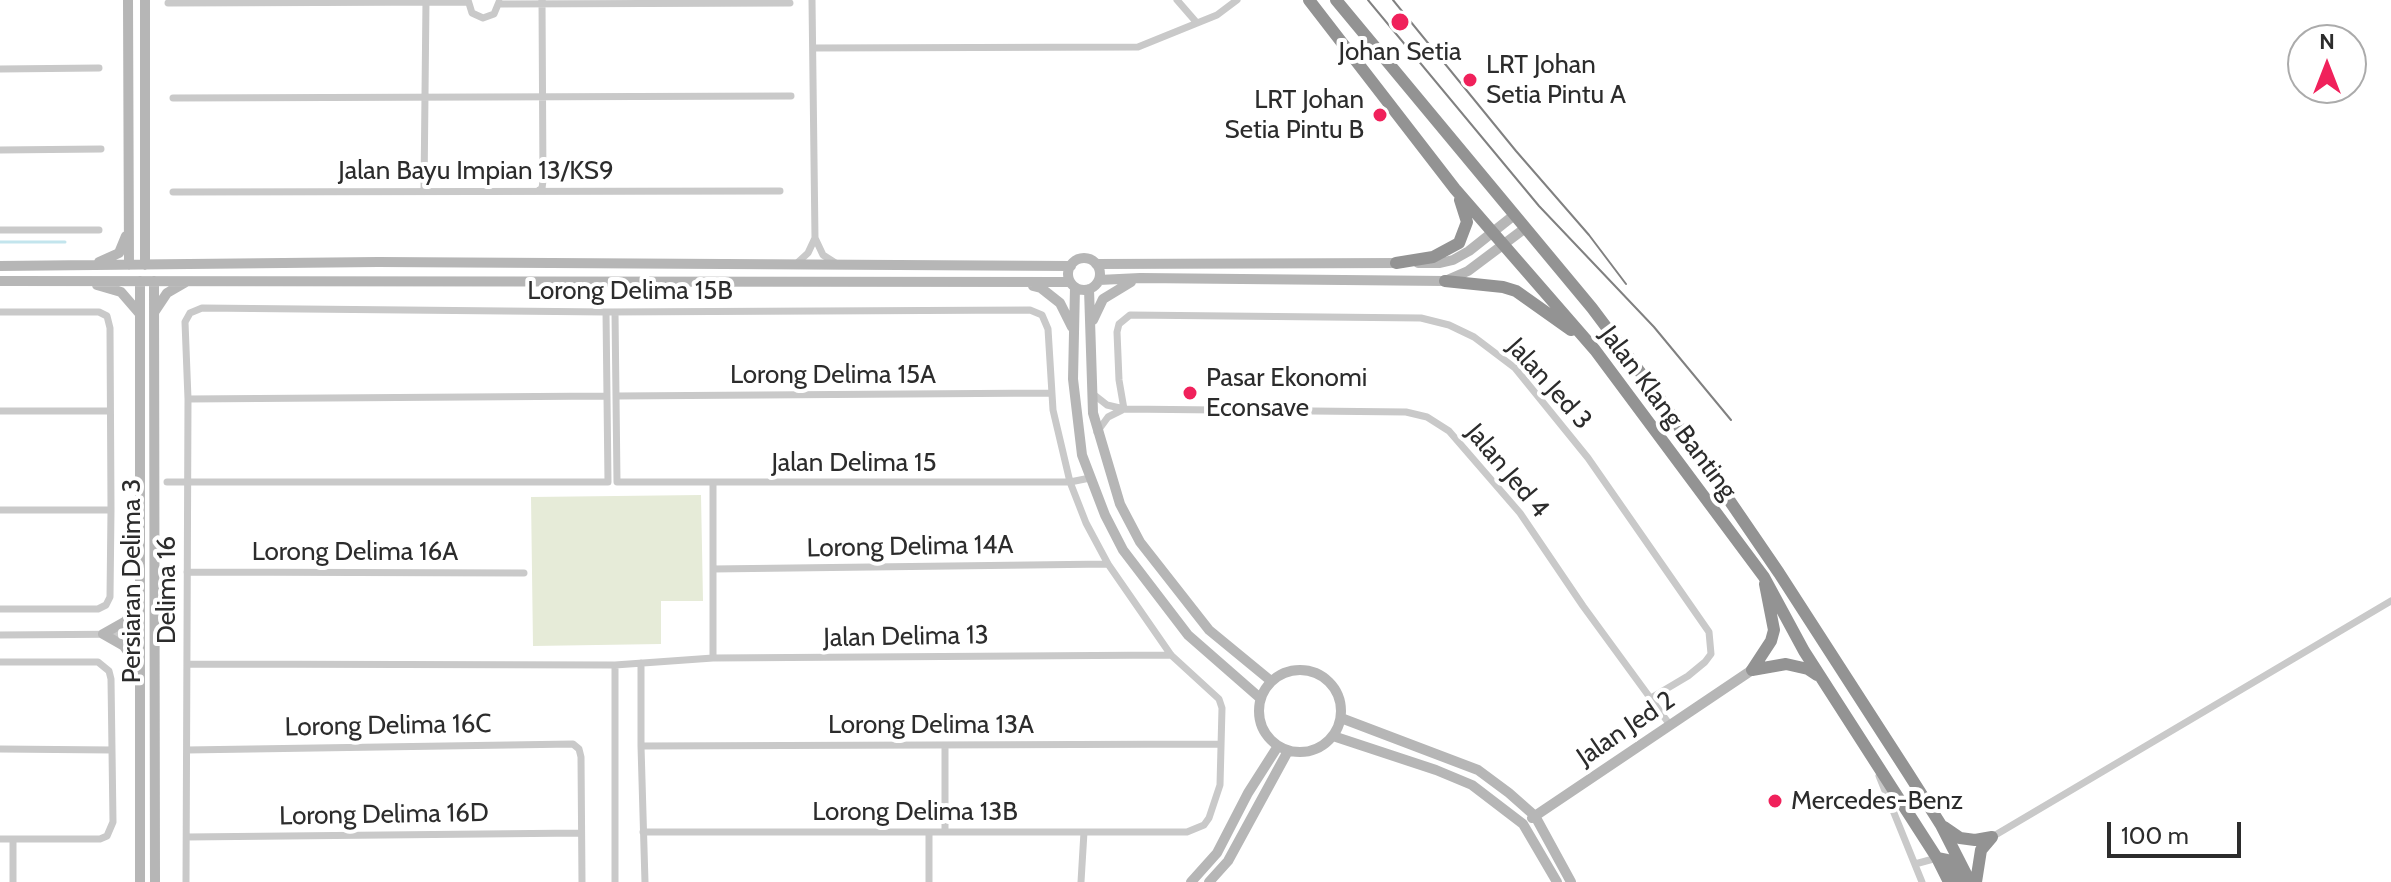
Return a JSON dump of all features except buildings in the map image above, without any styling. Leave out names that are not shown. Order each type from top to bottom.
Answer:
[{"type":"highway","name":"Jalan Klang Banting","points":[[1309,0],[1455,189],[1595,350],[1764,577],[1820,677],[1937,858],[1949,882]]},
{"type":"highway","name":"Jalan Klang Banting","points":[[1336,0],[1592,308],[1658,396],[1779,573],[1941,825],[1970,882]]},
{"type":"highway","points":[[1396,263],[1433,257],[1459,243],[1467,222],[1455,189]]},
{"type":"highway","points":[[1445,281],[1516,291],[1595,350]]},
{"type":"highway","points":[[1752,670],[1771,641],[1774,630],[1764,577]]},
{"type":"highway","points":[[1752,670],[1786,664],[1808,669],[1820,677]]},
{"type":"highway","points":[[1941,825],[1960,838],[1975,840],[1992,837]]},
{"type":"highway","points":[[1976,882],[1981,850],[1992,837]]},
{"type":"highway","points":[[1937,858],[1947,860],[1960,882]]},
{"type":"street","points":[[128,0],[129,265]]},
{"type":"street","points":[[145,0],[145,265]]},
{"type":"street","points":[[812,0],[815,238],[823,255],[840,265]]},
{"type":"street","points":[[1177,0],[1197,23]]},
{"type":"street","points":[[813,48],[1138,47],[1217,15],[1237,0]]},
{"type":"street","points":[[424,190],[426,1]]},
{"type":"street","points":[[168,3],[468,1],[472,13],[483,18],[494,14],[499,2],[790,3]]},
{"type":"street","points":[[538,191],[543,181],[542,2]]},
{"type":"street","points":[[0,69],[99,68]]},
{"type":"street","points":[[173,98],[791,96]]},
{"type":"street","points":[[0,150],[101,149]]},
{"type":"street","name":"Jalan Bayu Impian 13/KS9","points":[[173,192],[780,191]]},
{"type":"street","points":[[1019,283],[1083,259],[1096,264],[1440,263],[1453,260],[1494,233],[1513,216]]},
{"type":"street","points":[[78,266],[114,257],[122,246],[129,224]]},
{"type":"street","points":[[1271,681],[1209,630],[1184,601],[1140,542],[1120,504],[1097,432],[1092,393],[1089,289],[1099,280],[1140,278],[1445,281],[1468,271],[1524,229]]},
{"type":"street","points":[[0,230],[99,230]]},
{"type":"street","points":[[796,264],[808,253],[815,238]]},
{"type":"street","points":[[145,245],[152,255],[170,264]]},
{"type":"street","points":[[0,266],[378,262],[1070,266]]},
{"type":"street","points":[[1096,264],[1099,280]]},
{"type":"street","points":[[1070,266],[1073,285],[1073,379],[1082,455],[1090,478],[1123,550],[1188,635],[1260,698]]},
{"type":"street","points":[[1090,328],[1103,299],[1118,287],[1140,278]]},
{"type":"street","points":[[0,281],[1019,283],[1073,285],[1089,289]]},
{"type":"street","points":[[78,281],[121,292],[140,314]]},
{"type":"street","name":"Persiaran Delima 3","points":[[140,281],[140,882]]},
{"type":"street","name":"Persiaran Delima 3","points":[[154,281],[155,882]]},
{"type":"street","points":[[154,313],[167,293],[190,281]]},
{"type":"street","points":[[1019,283],[1050,293],[1060,303],[1074,332]]},
{"type":"street","name":"Lorong Delima 15B","points":[[202,308],[611,312],[1030,310],[1042,315],[1048,329],[1050,393]]},
{"type":"street","name":"Delima 16","points":[[186,882],[188,399],[185,322],[190,313],[202,308]]},
{"type":"street","points":[[0,312],[99,312],[107,316],[110,328],[111,510],[110,597],[106,605],[98,609],[0,609]]},
{"type":"street","points":[[611,312],[607,396],[612,482]]},
{"type":"street","points":[[611,312],[617,396],[612,482]]},
{"type":"street","name":"Jalan Jed 3","points":[[1124,409],[1117,332],[1119,324],[1130,315],[1421,318],[1449,325],[1474,337],[1514,367],[1562,425],[1709,632],[1711,654],[1705,662],[1651,698]]},
{"type":"street","points":[[1050,393],[1070,482],[1086,523],[1108,564],[1171,655],[1219,699],[1222,708],[1221,744]]},
{"type":"street","name":"Lorong Delima 15A","points":[[617,396],[1050,393]]},
{"type":"street","name":"Jalan Jed 4","points":[[1092,393],[1107,405],[1124,409],[1406,412],[1427,417],[1449,431],[1520,513],[1670,725]]},
{"type":"street","points":[[188,399],[607,396]]},
{"type":"street","points":[[1097,432],[1108,417],[1124,409]]},
{"type":"street","points":[[0,411],[110,411]]},
{"type":"street","points":[[1090,478],[1100,470],[1106,459]]},
{"type":"street","points":[[154,460],[167,482],[154,498]]},
{"type":"street","points":[[1090,478],[1102,478],[1113,483]]},
{"type":"street","name":"Jalan Delima 15","points":[[167,482],[1070,482],[1090,478]]},
{"type":"street","points":[[713,483],[713,658]]},
{"type":"street","points":[[0,510],[111,510]]},
{"type":"street","name":"Lorong Delima 14A","points":[[713,569],[1108,564]]},
{"type":"street","name":"Lorong Delima 16A","points":[[187,572],[524,573]]},
{"type":"street","points":[[103,634],[126,621],[140,599]]},
{"type":"street","points":[[1992,837],[2391,601]]},
{"type":"street","points":[[140,634],[154,621]]},
{"type":"street","points":[[103,634],[124,646],[140,669]]},
{"type":"street","points":[[0,635],[140,634],[155,647]]},
{"type":"street","name":"Jalan Delima 13","points":[[615,665],[713,658],[1171,655]]},
{"type":"street","points":[[0,662],[98,662],[109,671],[113,822],[107,836],[100,839],[0,839]]},
{"type":"street","points":[[641,663],[645,882]]},
{"type":"street","points":[[187,664],[615,665],[615,882]]},
{"type":"street","points":[[1291,670],[1314,672],[1334,686],[1342,707],[1341,718],[1333,736],[1313,750],[1283,748],[1267,737],[1260,725],[1260,698],[1271,681],[1291,670]]},
{"type":"street","name":"Jalan Jed 2","points":[[1523,824],[1752,670]]},
{"type":"street","points":[[1341,718],[1478,770],[1535,816],[1571,882]]},
{"type":"street","points":[[1333,736],[1472,785],[1523,824],[1557,882]]},
{"type":"street","name":"Lorong Delima 16C","points":[[187,750],[562,743],[577,746],[581,757],[581,833]]},
{"type":"street","name":"Lorong Delima 13A","points":[[641,746],[1221,744]]},
{"type":"street","name":"Lorong Delima 13B","points":[[643,832],[1187,832],[1204,825],[1214,809],[1220,785],[1221,744]]},
{"type":"street","points":[[945,745],[945,832]]},
{"type":"street","points":[[1191,882],[1217,853],[1248,793],[1283,748]]},
{"type":"street","points":[[1209,882],[1228,861],[1283,748]]},
{"type":"street","points":[[0,749],[112,750]]},
{"type":"street","points":[[1871,757],[1922,882]]},
{"type":"street","points":[[929,832],[929,882]]},
{"type":"street","points":[[1081,882],[1084,832]]},
{"type":"street","points":[[581,833],[582,882]]},
{"type":"street","name":"Lorong Delima 16D","points":[[187,837],[581,833]]},
{"type":"street","points":[[13,839],[13,882]]},
{"type":"street","points":[[1915,864],[1937,858]]},
{"type":"green space","points":[[701,495],[703,601],[661,601],[661,644],[533,646],[531,497]]},
{"type":"waterway","points":[[0,242],[65,242]]},
{"type":"tram line","points":[[1368,0],[1539,206],[1654,327],[1731,420]]},
{"type":"tram line","points":[[1393,0],[1589,235],[1626,284]]},
{"type":"place","name":"Johan Setia","points":[[1400,22]]},
{"type":"place","name":"LRT Johan Setia Pintu A","points":[[1470,80]]},
{"type":"place","name":"LRT Johan Setia Pintu B","points":[[1380,115]]},
{"type":"place","name":"Pasar Ekonomi Econsave","points":[[1190,393]]},
{"type":"place","name":"Mercedes-Benz","points":[[1775,801]]}]
